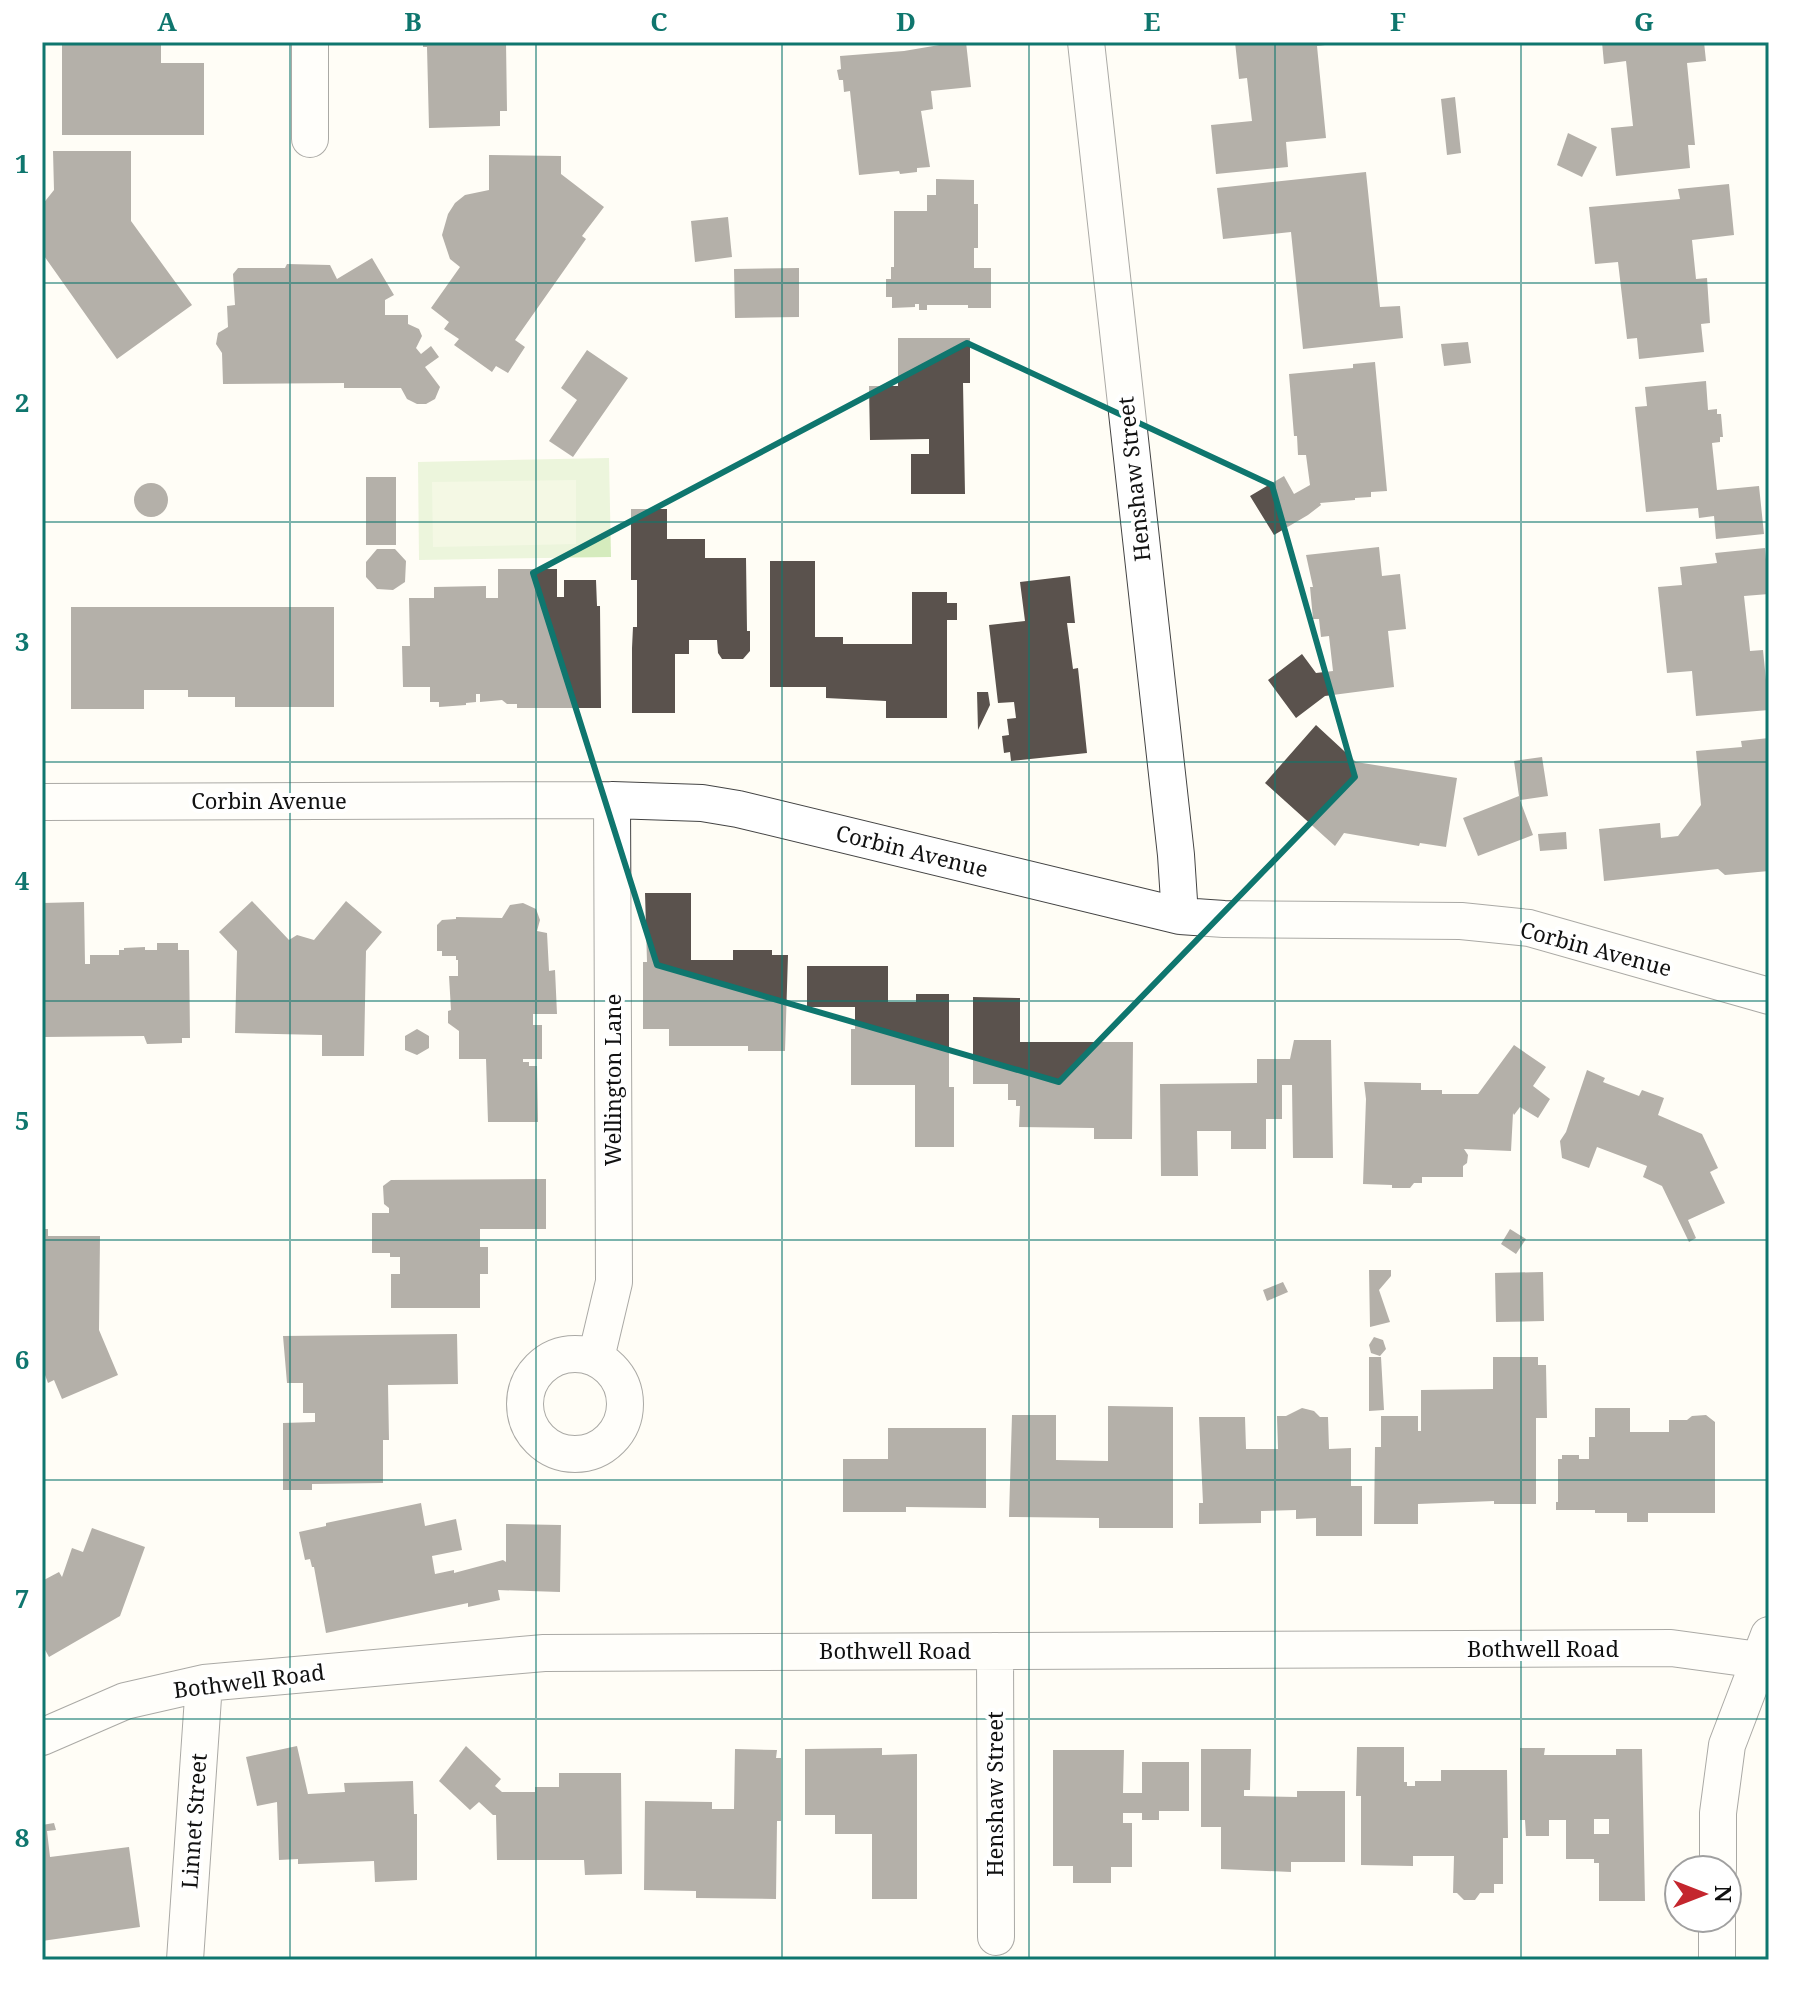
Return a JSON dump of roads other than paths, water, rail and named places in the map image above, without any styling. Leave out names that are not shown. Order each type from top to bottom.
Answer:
[{"type":"street","points":[[310,42],[310,139]]},
{"type":"street","name":"Henshaw Street","points":[[1086,42],[1176,855],[1180,916]]},
{"type":"street","name":"Corbin Avenue","points":[[42,802],[612,800],[702,803],[738,809],[1180,916],[1461,921],[1529,928],[1769,996]]},
{"type":"street","name":"Wellington Lane","points":[[596,1358],[614,1282],[612,800]]},
{"type":"street","points":[[1718,1854],[1718,1813],[1727,1745],[1764,1648]]},
{"type":"street","name":"Bothwell Road","points":[[42,1737],[125,1701],[204,1683],[544,1653],[1764,1648]]},
{"type":"street","name":"Henshaw Street","points":[[995,1651],[996,1937]]},
{"type":"street","name":"Linnet Street","points":[[185,1960],[204,1683]]},
{"type":"street","points":[[1717,1934],[1717,1960]]}]
